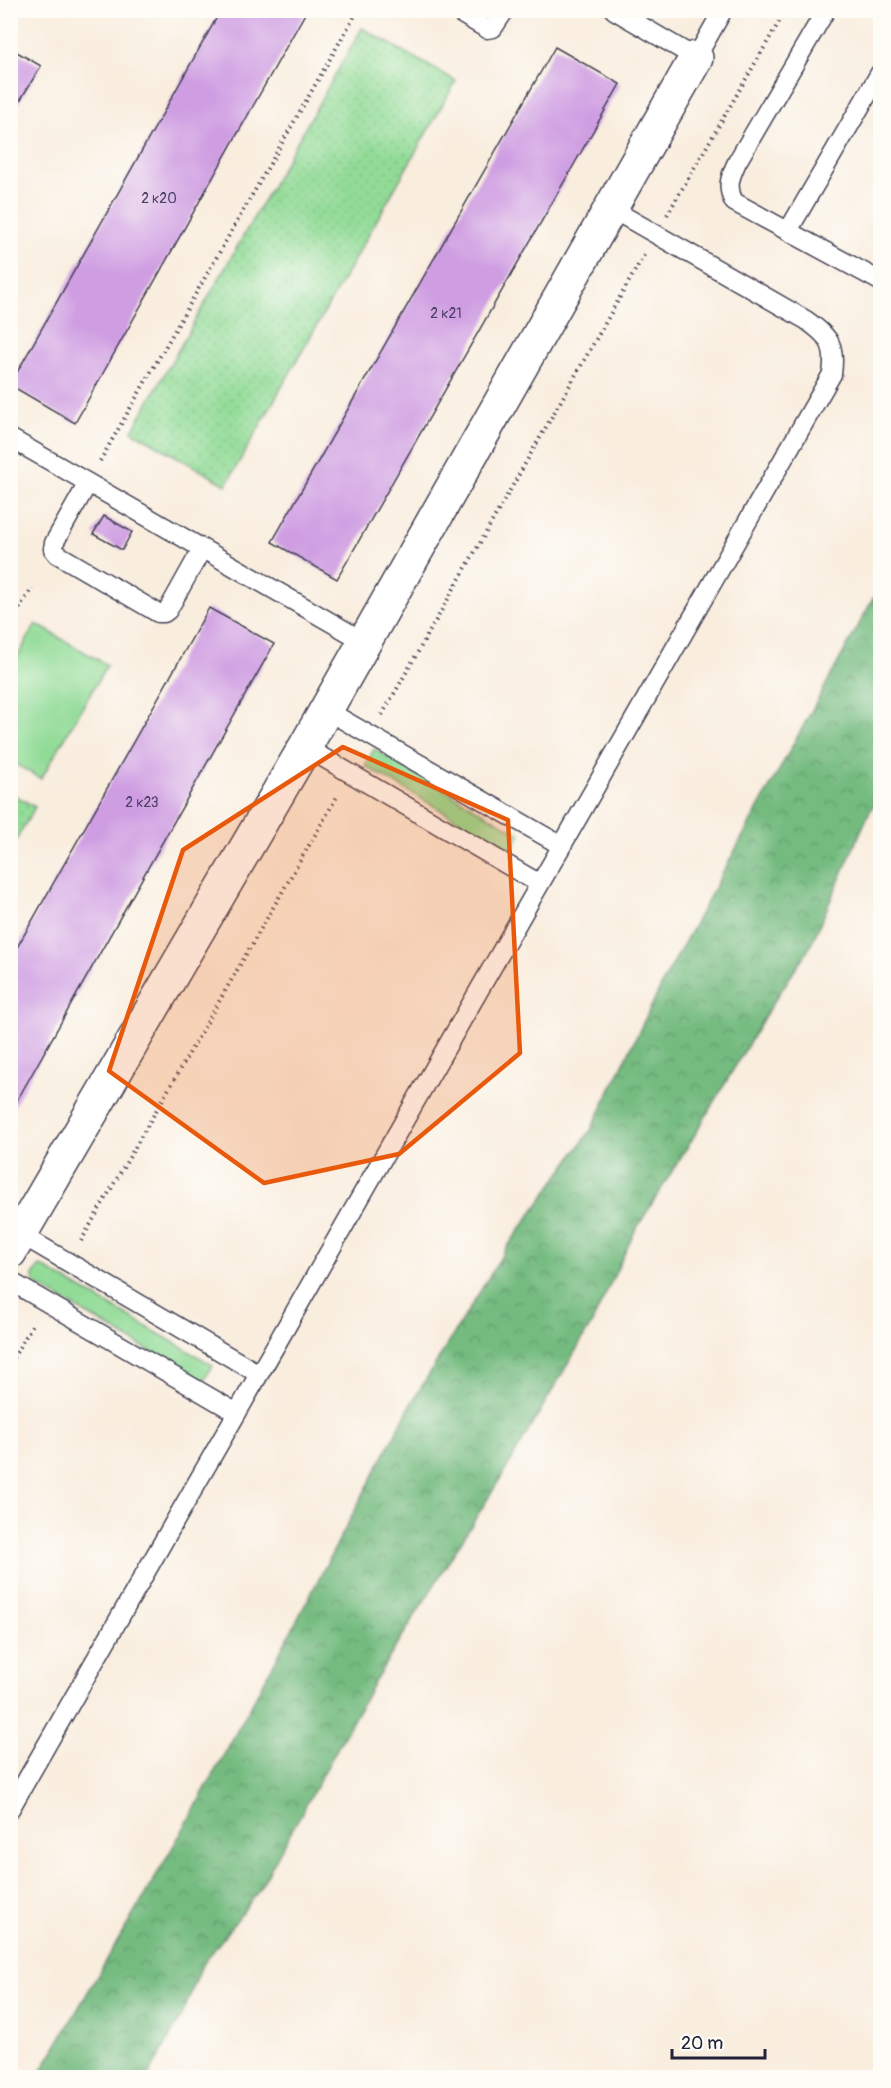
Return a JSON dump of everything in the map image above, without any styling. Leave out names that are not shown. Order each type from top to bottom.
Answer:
[{"type":"street","points":[[14,1238],[305,747],[696,58]]},
{"type":"lane","points":[[455,10],[487,29],[493,28],[505,10]]},
{"type":"lane","points":[[614,10],[696,58],[723,10]]},
{"type":"lane","points":[[826,10],[736,162],[728,191],[734,202],[880,280]]},
{"type":"lane","points":[[788,231],[880,73]]},
{"type":"lane","points":[[10,1809],[832,374],[834,359],[832,346],[824,333],[807,320],[610,208]]},
{"type":"lane","points":[[10,438],[365,642]]},
{"type":"lane","points":[[88,483],[54,543],[53,549],[57,554],[158,613],[168,610],[202,549]]},
{"type":"lane","points":[[326,710],[562,846]]},
{"type":"lane","points":[[305,747],[540,884]]},
{"type":"lane","points":[[14,1238],[260,1374]]},
{"type":"lane","points":[[10,1281],[237,1413]]},
{"type":"path","points":[[88,483],[358,10]]},
{"type":"path","points":[[371,735],[786,10]]},
{"type":"path","points":[[10,624],[32,588]]},
{"type":"path","points":[[78,1247],[350,773]]},
{"type":"path","points":[[10,1364],[35,1320]]},
{"type":"highlighted area","points":[[343,747],[508,820],[520,1053],[399,1154],[264,1183],[109,1071],[183,850]]},
{"type":"green space","points":[[362,28],[456,81],[226,485],[132,431]]},
{"type":"green space","points":[[880,586],[880,795],[869,813],[810,947],[769,1009],[635,1231],[592,1323],[505,1471],[377,1677],[257,1893],[201,1967],[184,2011],[148,2077],[38,2077],[180,1835],[412,1402],[506,1249],[591,1130],[665,978]]},
{"type":"green space","points":[[36,624],[107,665],[41,779],[10,761],[11,668]]},
{"type":"green space","points":[[374,749],[520,834],[511,851],[365,766]]},
{"type":"green space","points":[[11,793],[35,807],[11,849]]},
{"type":"green space","points":[[41,1266],[213,1365],[203,1382],[35,1284],[33,1276]]},
{"type":"building","points":[[221,10],[307,10],[75,423],[10,385]]},
{"type":"building","points":[[555,47],[620,84],[337,579],[272,542]]},
{"type":"building","points":[[10,48],[41,66],[10,117]]},
{"type":"building","points":[[104,516],[132,532],[122,550],[93,534]]},
{"type":"building","points":[[209,608],[274,644],[10,1113],[10,960]]}]
